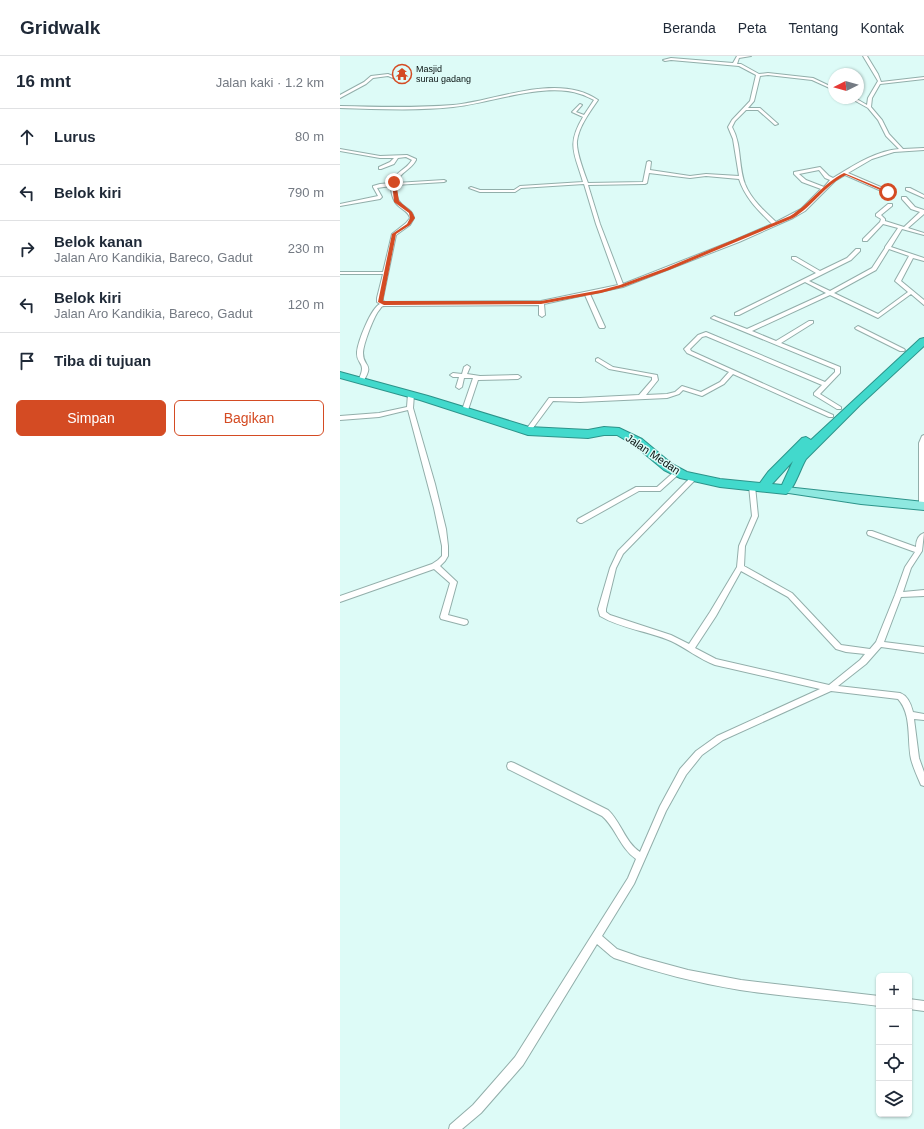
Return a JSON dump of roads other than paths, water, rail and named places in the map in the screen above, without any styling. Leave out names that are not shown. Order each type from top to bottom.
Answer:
[{"type":"highway","points":[[764,487],[781,465],[839,408],[902,350],[924,332]]},
{"type":"highway","points":[[786,490],[792,473],[802,456],[856,403],[924,341]]},
{"type":"highway","name":"Jalan Medan","points":[[340,376],[411,394],[528,431],[588,434],[604,431],[619,432],[638,442],[677,473],[694,478],[786,490]]},
{"type":"main road","name":"Jalan Medan","points":[[786,490],[861,500],[923,506]]},
{"type":"street","points":[[687,56],[691,62]]},
{"type":"street","points":[[735,64],[738,57],[749,56]]},
{"type":"street","points":[[865,56],[868,63],[874,68],[880,83]]},
{"type":"street","points":[[665,60],[671,59],[691,62],[735,64],[744,66],[758,75],[768,74],[813,79],[828,85]]},
{"type":"street","points":[[340,97],[362,85],[373,76],[389,75],[398,79]]},
{"type":"street","points":[[758,75],[752,101],[733,121],[730,127],[734,135],[741,178],[752,201],[775,224]]},
{"type":"street","points":[[869,107],[870,97],[880,83],[924,78]]},
{"type":"street","points":[[340,107],[377,108],[456,106],[523,92],[560,90],[580,92],[596,100],[580,128],[574,144],[598,224],[621,286]]},
{"type":"street","points":[[863,104],[869,107],[880,120],[887,135],[902,150]]},
{"type":"street","points":[[580,105],[574,112],[586,117]]},
{"type":"street","points":[[746,109],[759,109],[776,124]]},
{"type":"street","points":[[361,381],[367,369],[365,362],[360,355],[360,349],[378,306],[384,304],[541,302],[621,286],[775,224],[803,210],[833,180],[846,174],[871,158],[890,152],[924,149]]},
{"type":"street","points":[[340,150],[370,156],[409,157],[414,161],[398,172],[393,184],[396,202],[411,212],[412,218],[408,224],[394,234],[380,298],[380,302],[384,304]]},
{"type":"street","points":[[381,168],[392,163],[397,156]]},
{"type":"street","points":[[471,188],[473,190],[484,191],[515,191],[520,187],[586,183],[645,183],[649,162]]},
{"type":"street","points":[[825,189],[804,181],[796,173],[819,168],[828,178],[833,180]]},
{"type":"street","points":[[648,171],[690,177],[706,175],[741,178]]},
{"type":"street","points":[[846,174],[888,192]]},
{"type":"street","points":[[340,205],[380,197],[375,187],[393,184],[444,181]]},
{"type":"street","points":[[908,189],[924,197]]},
{"type":"street","points":[[904,198],[912,207],[924,212]]},
{"type":"street","points":[[882,222],[883,219],[878,215],[890,205]]},
{"type":"street","points":[[748,331],[829,293],[875,268],[887,247],[903,228],[924,212]]},
{"type":"street","points":[[882,222],[924,234]]},
{"type":"street","points":[[865,240],[882,222]]},
{"type":"street","points":[[887,247],[924,260]]},
{"type":"street","points":[[737,314],[849,259],[858,250]]},
{"type":"street","points":[[912,256],[898,281],[924,302]]},
{"type":"street","points":[[794,258],[820,273]]},
{"type":"street","points":[[340,273],[386,273]]},
{"type":"street","points":[[806,281],[878,316],[911,292]]},
{"type":"street","points":[[587,294],[602,327]]},
{"type":"street","points":[[541,302],[542,315]]},
{"type":"street","points":[[714,318],[838,368],[838,372],[825,384],[817,396],[839,408]]},
{"type":"street","points":[[777,343],[811,322]]},
{"type":"street","points":[[858,328],[902,350]]},
{"type":"street","points":[[825,384],[706,334],[700,336],[688,347],[687,350],[732,372],[831,416]]},
{"type":"street","points":[[598,360],[611,368],[655,376],[655,380],[641,397]]},
{"type":"street","points":[[459,387],[467,367]]},
{"type":"street","points":[[528,431],[551,399],[580,400],[668,396],[677,393],[682,388],[702,394],[722,383],[732,372]]},
{"type":"street","points":[[453,375],[478,377],[518,377]]},
{"type":"street","points":[[465,410],[470,391],[476,378],[478,377]]},
{"type":"street","points":[[340,599],[436,566],[445,555],[442,531],[410,408],[411,394]]},
{"type":"street","points":[[340,418],[379,415],[410,408]]},
{"type":"street","points":[[923,506],[922,443],[924,437]]},
{"type":"street","points":[[580,522],[638,489],[658,489],[677,473]]},
{"type":"street","points":[[694,478],[620,553],[613,568],[602,611],[607,617],[670,637],[691,648],[702,657],[715,662],[830,688],[900,696],[906,702],[910,715],[916,760],[924,782]]},
{"type":"street","points":[[691,648],[714,614],[740,567],[742,546],[755,516],[752,486]]},
{"type":"street","points":[[870,533],[919,551]]},
{"type":"street","points":[[454,1129],[482,1104],[519,1061],[631,881],[640,856],[672,791],[683,772],[698,753],[720,738],[830,688],[863,662],[879,644],[899,595],[908,567],[919,551],[919,541],[924,535]]},
{"type":"street","points":[[436,566],[454,582],[444,617],[464,622]]},
{"type":"street","points":[[740,567],[790,595],[835,644],[846,649],[872,652]]},
{"type":"street","points":[[899,595],[924,593]]},
{"type":"street","points":[[879,644],[924,650]]},
{"type":"street","points":[[910,715],[924,717]]},
{"type":"street","points":[[511,766],[605,812],[614,821],[626,846],[640,856]]},
{"type":"street","points":[[596,937],[614,952],[640,962],[688,975],[741,985],[876,1001]]},
{"type":"street","points":[[912,1004],[924,1006]]},
{"type":"place","name":"Masjid surau gadang","points":[[402,74]]}]
